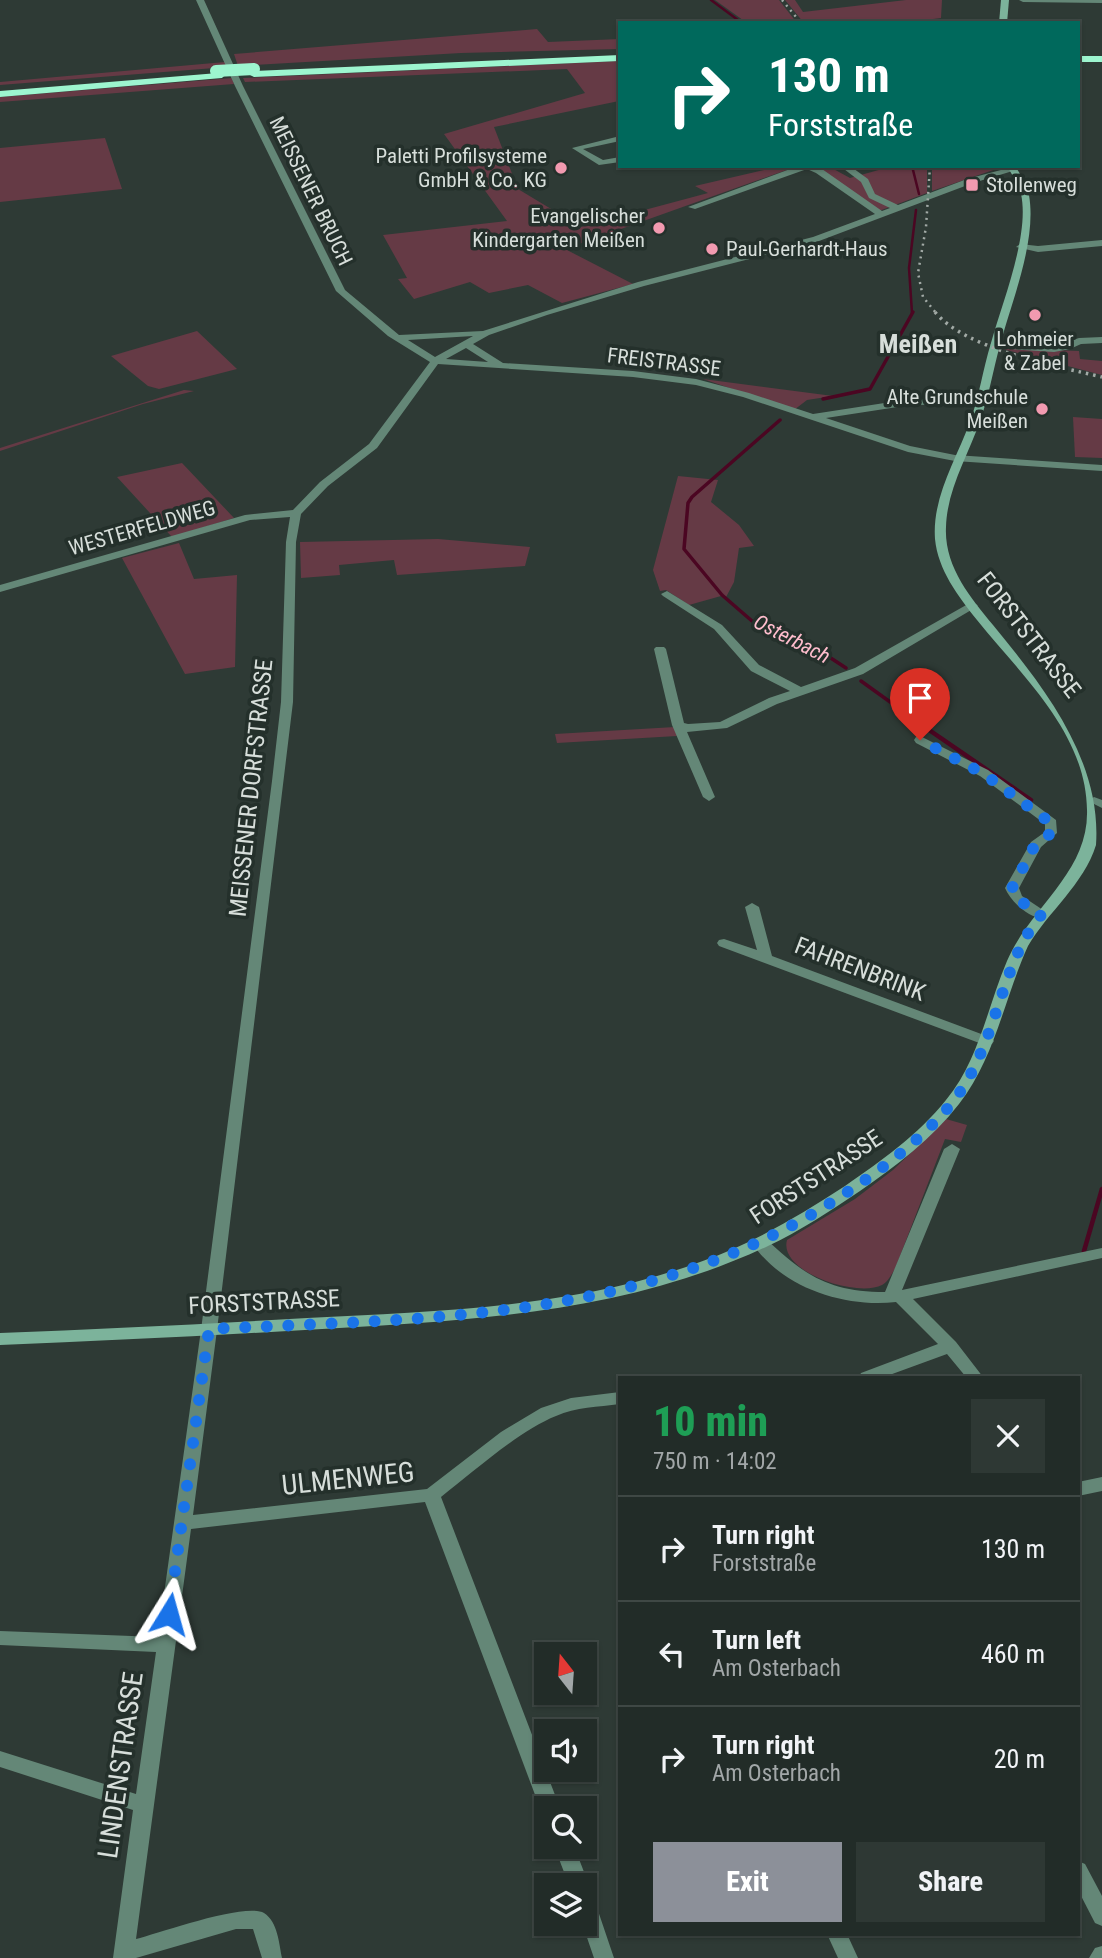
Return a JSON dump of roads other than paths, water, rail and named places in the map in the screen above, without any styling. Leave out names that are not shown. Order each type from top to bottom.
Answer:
[{"type":"highway","points":[[0,92],[477,56],[618,52]]},
{"type":"highway","points":[[1080,53],[1102,54]]},
{"type":"highway","points":[[254,71],[618,58]]},
{"type":"highway","points":[[1080,59],[1102,60]]},
{"type":"street","name":"MEISSENER BRUCH","points":[[200,0],[341,291],[398,338],[435,361]]},
{"type":"street","points":[[1003,21],[1005,0]]},
{"type":"street","points":[[1023,0],[1102,1]]},
{"type":"street","points":[[618,138],[576,148],[602,163],[618,159]]},
{"type":"street","points":[[692,207],[801,168]]},
{"type":"street","points":[[812,168],[881,214]]},
{"type":"street","points":[[847,168],[865,181],[871,197],[897,208]]},
{"type":"street","points":[[296,513],[324,484],[373,446],[435,361],[486,333],[610,292],[816,239],[1009,168]]},
{"type":"street","name":"FORSTSTRASSE","points":[[0,1339],[430,1318],[558,1304],[655,1282],[760,1243],[821,1209],[891,1162],[946,1110],[964,1086],[987,1041],[1021,944],[1041,915],[1070,884],[1086,856],[1098,803],[1080,747],[1061,716],[972,606],[948,566],[940,533],[950,486],[983,399],[1020,247],[1025,193],[1012,168]]},
{"type":"street","points":[[976,179],[1019,181]]},
{"type":"street","points":[[1020,247],[1038,249],[1102,243]]},
{"type":"street","points":[[398,338],[486,333]]},
{"type":"street","points":[[995,345],[1054,349],[1079,341],[1102,340]]},
{"type":"street","points":[[466,344],[503,367]]},
{"type":"street","name":"FREISTRASSE","points":[[435,361],[644,375],[696,382],[746,395],[908,449],[960,459],[1102,468]]},
{"type":"street","points":[[810,418],[874,406],[983,399]]},
{"type":"street","name":"WESTERFELDWEG","points":[[0,589],[249,517],[296,513]]},
{"type":"street","name":"MEISSENER DORFSTRASSE","points":[[209,1329],[287,702],[291,542],[296,513]]},
{"type":"street","points":[[667,594],[718,627],[755,668],[799,691]]},
{"type":"street","points":[[678,725],[687,728],[723,725],[799,691],[859,671],[972,606]]},
{"type":"street","points":[[660,649],[678,725],[709,797]]},
{"type":"street","points":[[920,740],[984,774],[1051,823],[1051,833],[1035,845],[1012,888],[1016,898],[1041,915]]},
{"type":"street","name":"FAHRENBRINK","points":[[752,907],[766,958],[987,1041]]},
{"type":"street","points":[[724,943],[766,958]]},
{"type":"street","points":[[895,1296],[951,1149]]},
{"type":"street","points":[[760,1243],[796,1275],[812,1284],[855,1295],[895,1296],[1102,1253]]},
{"type":"street","points":[[895,1296],[950,1346],[974,1376]]},
{"type":"street","name":"LINDENSTRASSE","points":[[123,1955],[209,1329]]},
{"type":"street","points":[[870,1376],[950,1346]]},
{"type":"street","name":"ULMENWEG","points":[[181,1522],[431,1496],[507,1437],[547,1412],[571,1404],[618,1398]]},
{"type":"street","points":[[1080,1489],[1102,1484]]},
{"type":"street","points":[[431,1496],[545,1796]]},
{"type":"street","points":[[0,1638],[164,1645]]},
{"type":"street","points":[[0,1759],[143,1805]]},
{"type":"street","points":[[1080,1874],[1102,1917]]},
{"type":"street","points":[[123,1955],[236,1920],[248,1919],[258,1920],[265,1928],[272,1958]]},
{"type":"street","points":[[597,1936],[604,1958]]},
{"type":"street","points":[[838,1936],[848,1958]]},
{"type":"waterway","name":"Osterbach","points":[[711,0],[739,21]]},
{"type":"waterway","name":"Osterbach","points":[[912,168],[919,194]]},
{"type":"waterway","name":"Osterbach","points":[[912,313],[909,268],[916,210]]},
{"type":"waterway","name":"Osterbach","points":[[823,399],[870,389],[913,312]]},
{"type":"waterway","name":"Osterbach","points":[[780,420],[692,497],[688,503],[684,549],[722,595],[752,621],[817,649],[846,668]]},
{"type":"waterway","name":"Osterbach","points":[[861,681],[918,722]]},
{"type":"waterway","name":"Osterbach","points":[[916,721],[1031,800]]},
{"type":"waterway","name":"Osterbach","points":[[1084,1251],[1102,1189]]},
{"type":"railway","points":[[782,0],[799,21]]},
{"type":"railway","points":[[930,168],[926,227],[918,273],[923,297],[936,313]]},
{"type":"railway","points":[[936,313],[949,325],[989,346],[1102,377]]},
{"type":"place","name":"Paletti Profilsysteme GmbH & Co. KG","points":[[561,168]]},
{"type":"place","name":"Stollenweg","points":[[972,185]]},
{"type":"place","name":"Evangelischer Kindergarten Meißen","points":[[659,228]]},
{"type":"place","name":"Paul-Gerhardt-Haus","points":[[712,249]]},
{"type":"place","name":"Lohmeier & Zabel","points":[[1035,315]]},
{"type":"place","name":"Alte Grundschule Meißen","points":[[1042,409]]},
{"type":"district","name":"Meißen","points":[[918,344]]}]
